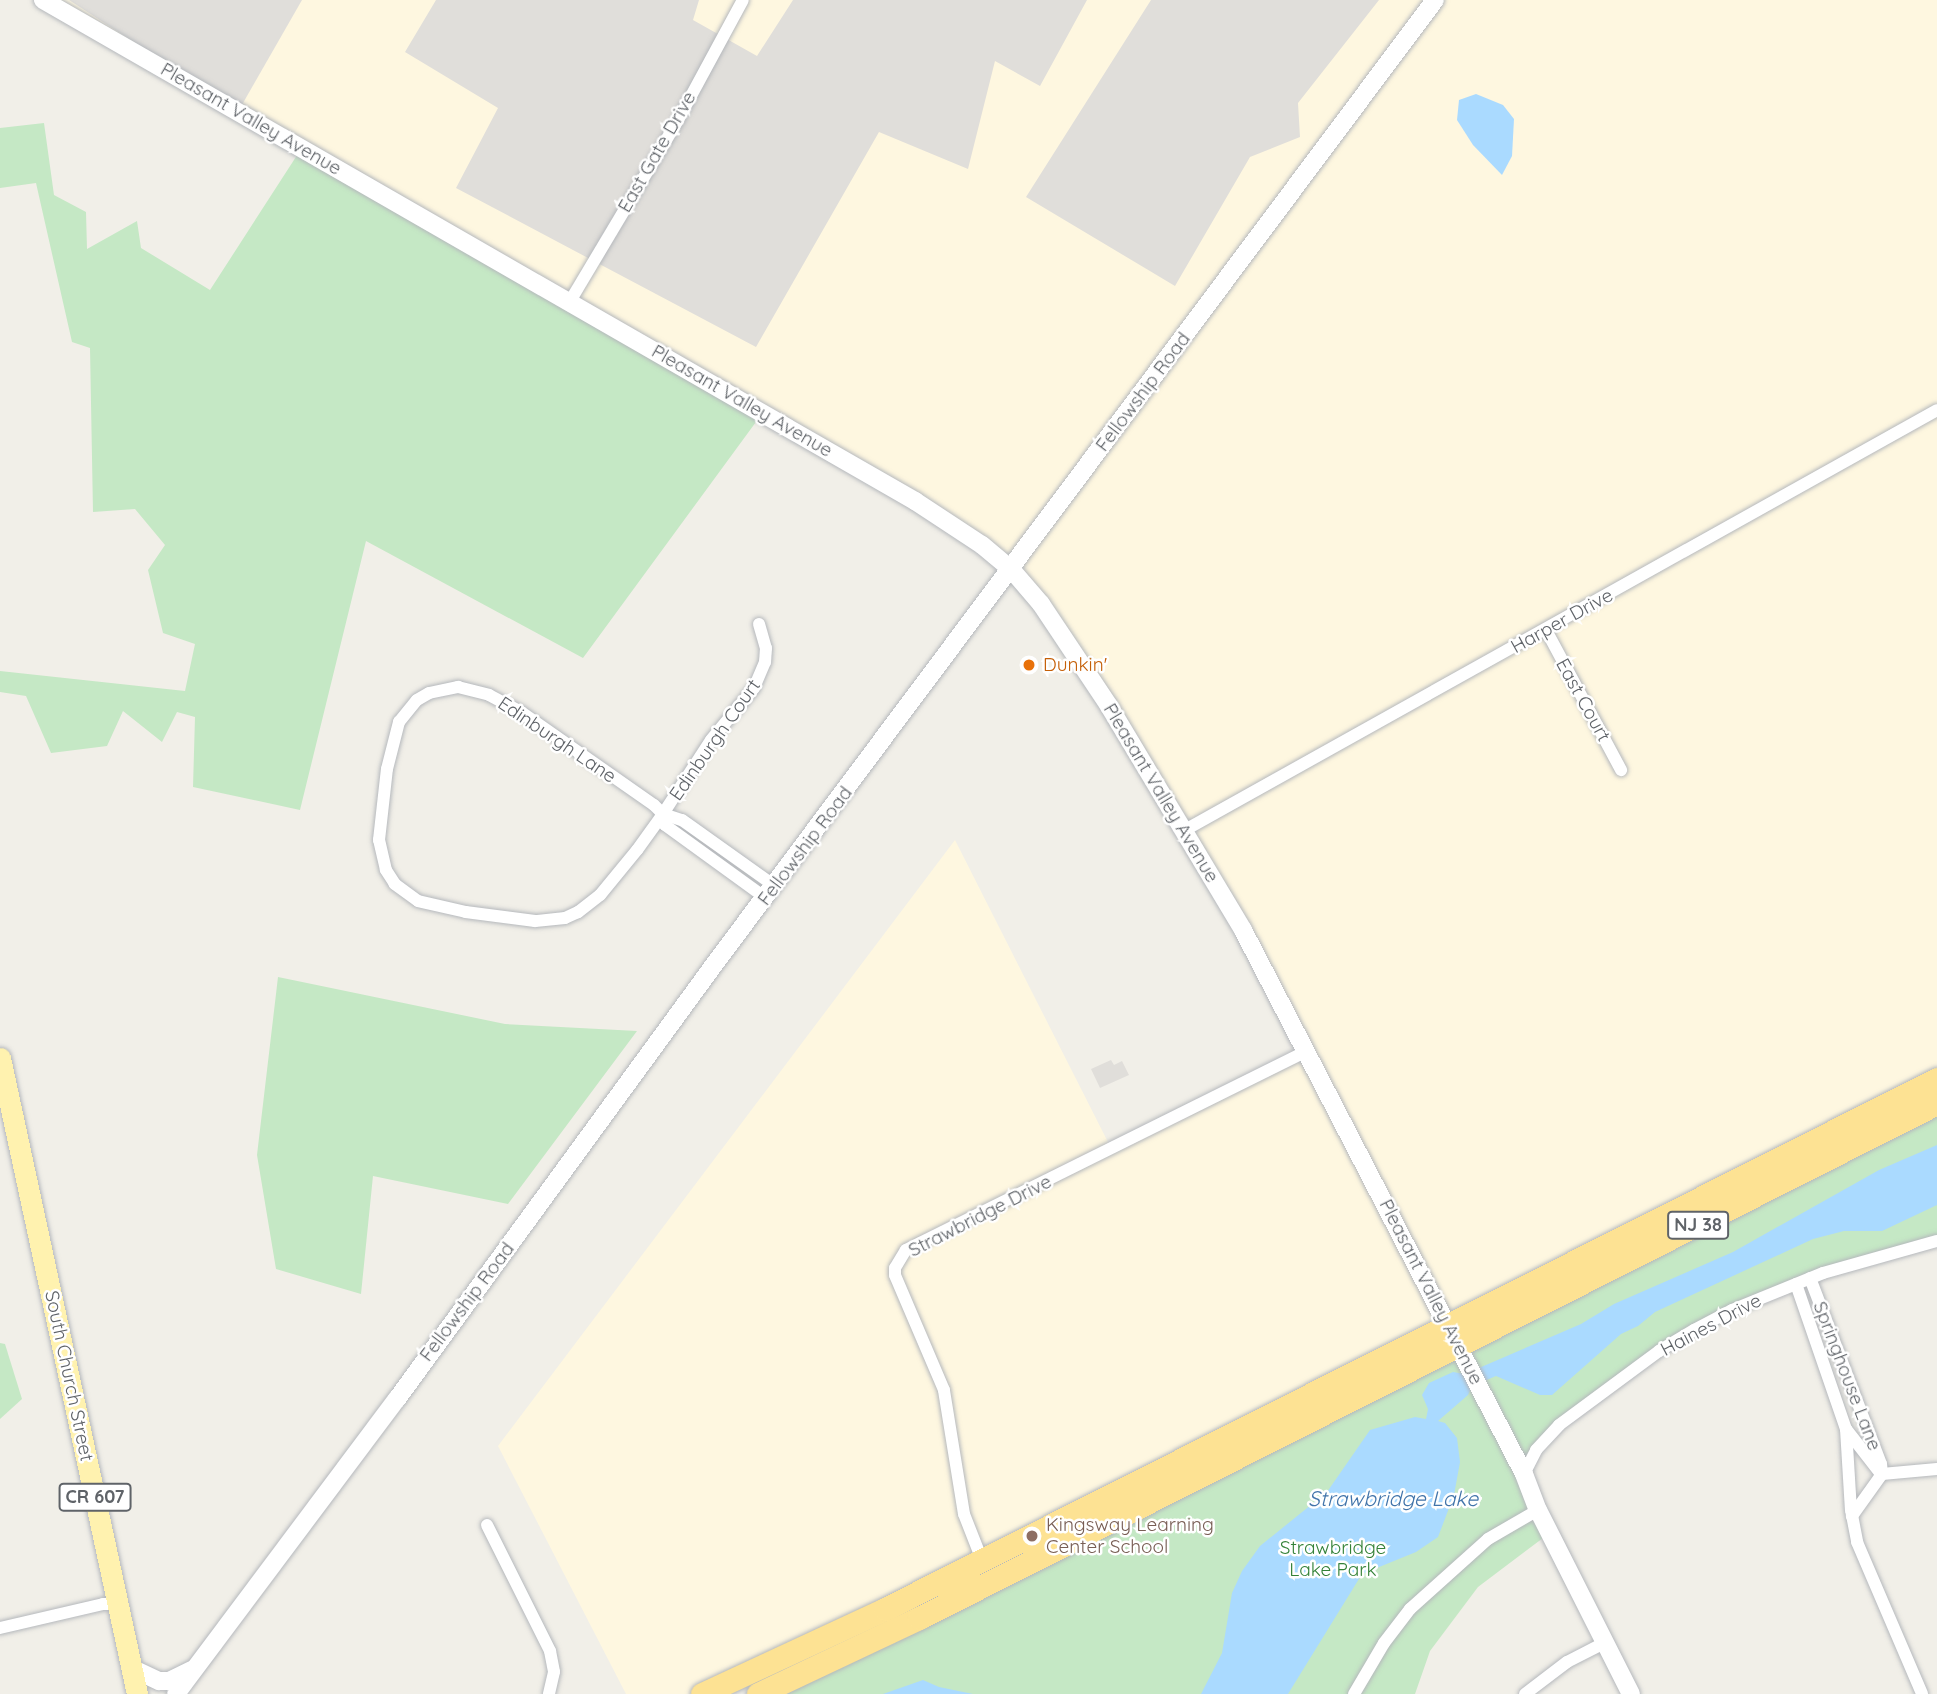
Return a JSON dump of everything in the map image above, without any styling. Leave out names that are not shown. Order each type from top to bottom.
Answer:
[{"type":"highway","name":"NJ 38","points":[[702,1694],[826,1638],[1937,1079]]},
{"type":"highway","name":"NJ 38","points":[[758,1694],[1463,1355],[1937,1103]]},
{"type":"main road","name":"South Church Street","points":[[0,1058],[7,1129],[137,1694]]},
{"type":"street","name":"Pleasant Valley Avenue","points":[[43,0],[945,519],[1011,569],[1036,597],[1086,670],[1243,930],[1524,1474],[1538,1510],[1632,1694]]},
{"type":"street","name":"East Gate Drive","points":[[569,303],[678,120],[743,0]]},
{"type":"street","name":"Fellowship Road","points":[[176,1694],[1435,0]]},
{"type":"street","name":"Harper Drive","points":[[1185,830],[1937,410]]},
{"type":"street","name":"Edinburgh Court","points":[[663,814],[711,740],[744,701],[761,675],[766,648],[759,624]]},
{"type":"street","name":"East Court","points":[[1546,630],[1621,771]]},
{"type":"street","name":"Edinburgh Lane","points":[[663,814],[590,905],[565,918],[550,921],[466,912],[418,901],[395,884],[381,856],[380,824],[385,786],[399,722],[417,700],[443,689],[474,690],[505,703],[537,722],[663,814],[665,825],[771,892]]},
{"type":"street","name":"Strawbridge Drive","points":[[982,1560],[964,1514],[944,1390],[895,1275],[895,1269],[906,1250],[1307,1051]]},
{"type":"street","name":"Haines Drive","points":[[1524,1474],[1536,1450],[1559,1425],[1659,1351],[1720,1316],[1810,1278],[1937,1241]]},
{"type":"street","name":"Springhouse Lane","points":[[1810,1278],[1839,1361],[1873,1438],[1882,1474],[1852,1516]]},
{"type":"street","name":"Springhouse Lane","points":[[1796,1284],[1846,1429],[1852,1516],[1863,1556],[1922,1694]]},
{"type":"street","name":"Springhouse Lane","points":[[1846,1429],[1882,1474]]},
{"type":"street","points":[[1882,1474],[1937,1469]]},
{"type":"street","points":[[1354,1694],[1384,1643],[1410,1609],[1488,1539],[1538,1510]]},
{"type":"street","points":[[487,1525],[550,1651],[554,1672],[549,1694]]},
{"type":"street","points":[[0,1628],[103,1604],[118,1604]]},
{"type":"street","points":[[1525,1694],[1567,1662],[1604,1643]]},
{"type":"street","points":[[131,1668],[159,1681],[169,1681],[195,1669]]},
{"type":"shaded area","points":[[40,0],[1937,0],[1937,1079],[702,1694],[626,1694],[498,1446],[955,840],[1111,1148],[1307,1051],[1052,620],[976,541]]},
{"type":"shaded area","points":[[69,0],[302,0],[239,110]]},
{"type":"shaded area","points":[[436,0],[699,0],[693,20],[757,56],[793,0],[1087,0],[1040,86],[995,61],[968,169],[879,132],[756,347],[456,188],[498,108],[405,52]]},
{"type":"shaded area","points":[[1151,0],[1379,0],[1298,103],[1300,137],[1250,157],[1175,286],[1026,197]]},
{"type":"shaded area","points":[[1111,1060],[1114,1065],[1122,1061],[1129,1075],[1100,1088],[1091,1069]]},
{"type":"green space","points":[[44,123],[54,195],[86,212],[87,249],[137,221],[141,248],[210,290],[303,146],[764,411],[583,658],[366,541],[300,810],[193,787],[195,717],[177,712],[162,742],[123,711],[107,746],[51,753],[26,696],[0,692],[0,671],[185,691],[195,644],[163,633],[148,570],[165,545],[135,509],[93,512],[90,348],[72,342],[36,183],[0,188],[0,128]]},
{"type":"green space","points":[[278,977],[505,1024],[637,1031],[508,1204],[373,1176],[361,1294],[276,1269],[257,1155]]},
{"type":"green space","name":"Strawbridge Lake Park","points":[[1937,1103],[1937,1243],[1890,1253],[1694,1330],[1543,1442],[1524,1474],[1551,1532],[1478,1587],[1430,1651],[1415,1694],[758,1694]]},
{"type":"green space","points":[[0,1343],[5,1344],[22,1399],[0,1419]]},
{"type":"water","points":[[1476,94],[1503,105],[1514,119],[1512,156],[1502,175],[1473,145],[1457,120],[1459,100]]},
{"type":"water","name":"Strawbridge Lake","points":[[1937,1145],[1937,1205],[1882,1231],[1844,1231],[1813,1239],[1655,1312],[1638,1326],[1621,1334],[1552,1395],[1540,1395],[1496,1376],[1472,1386],[1468,1395],[1438,1421],[1445,1423],[1457,1438],[1460,1462],[1454,1495],[1438,1537],[1416,1552],[1362,1574],[1288,1694],[1201,1694],[1222,1653],[1232,1593],[1242,1571],[1260,1546],[1327,1492],[1370,1430],[1415,1417],[1426,1419],[1428,1409],[1422,1395],[1429,1383],[1453,1372],[1465,1374],[1581,1324],[1614,1304],[1733,1252],[1879,1170]]},
{"type":"water","points":[[923,1680],[939,1687],[973,1694],[883,1694]]},
{"type":"place","name":"Dunkin'","points":[[1029,665]]},
{"type":"place","name":"Kingsway Learning Center School","points":[[1032,1536]]}]
